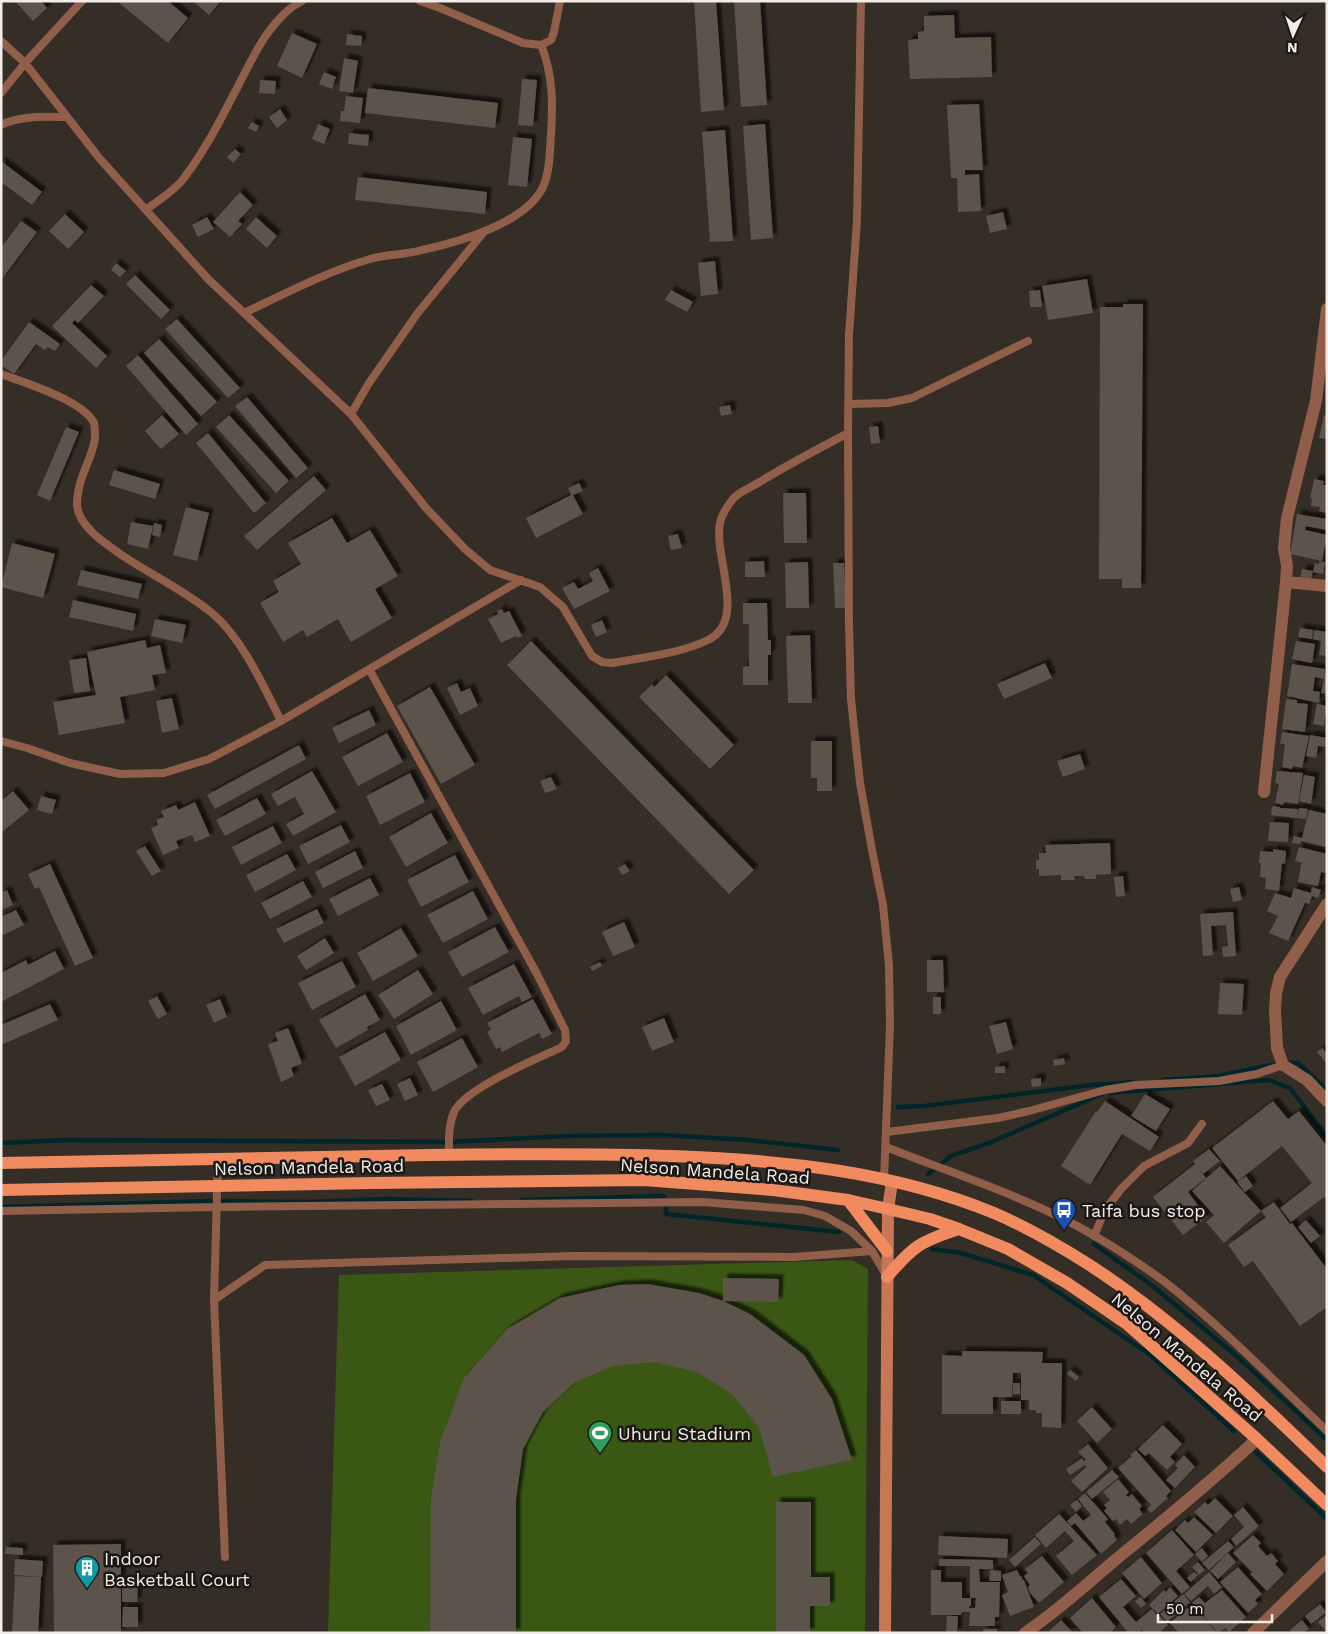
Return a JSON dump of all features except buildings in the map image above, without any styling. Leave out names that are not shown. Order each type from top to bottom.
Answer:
[{"type":"main road","name":"Nelson Mandela Road","points":[[1,1163],[544,1153],[742,1158],[824,1168],[888,1181],[952,1197],[996,1214],[1052,1242],[1127,1290],[1198,1347],[1267,1409],[1327,1467]]},
{"type":"main road","name":"Nelson Mandela Road","points":[[1,1190],[644,1180],[773,1190],[848,1200],[888,1209],[930,1219],[1008,1250],[1058,1278],[1127,1324],[1257,1439],[1327,1505]]},
{"type":"main road","points":[[848,1200],[888,1251]]},
{"type":"main road","points":[[887,1277],[913,1248],[932,1238],[958,1229]]},
{"type":"street","points":[[1264,792],[1286,582],[1287,566],[1284,548],[1287,518],[1316,401],[1327,309]]},
{"type":"street","points":[[1286,582],[1327,586]]},
{"type":"street","points":[[1327,904],[1280,977],[1276,993],[1275,1029],[1277,1048],[1286,1067],[1307,1080],[1327,1101]]},
{"type":"street","points":[[885,1633],[888,1181]]},
{"type":"street","points":[[1025,1633],[1142,1539],[1257,1439]]},
{"type":"street","points":[[1253,1633],[1327,1561]]},
{"type":"lane","points":[[1,93],[25,63],[82,1]]},
{"type":"lane","points":[[146,210],[183,180],[206,144],[258,46],[290,7],[302,1]]},
{"type":"lane","points":[[420,1],[523,43],[541,45],[551,40],[560,1]]},
{"type":"lane","points":[[862,1],[857,220],[848,404],[849,625],[851,699],[860,783],[883,905],[889,965],[890,1025],[886,1147],[888,1181]]},
{"type":"lane","points":[[1,41],[25,63],[100,159],[209,280],[351,414],[426,508],[465,549],[490,570],[540,587],[563,607],[592,656],[602,662],[612,663],[688,648],[719,634],[725,622],[728,606],[728,589],[720,547],[720,522],[734,498],[848,432]]},
{"type":"lane","points":[[244,313],[327,273],[372,259],[422,251],[483,232],[509,219],[532,203],[544,186],[550,156],[552,97],[548,61],[541,45]]},
{"type":"lane","points":[[1,126],[11,120],[38,117],[67,117]]},
{"type":"lane","points":[[351,414],[374,376],[417,314],[483,232]]},
{"type":"lane","points":[[848,404],[888,403],[912,398],[1028,341]]},
{"type":"lane","points":[[1,374],[69,401],[86,412],[94,423],[95,437],[91,455],[79,486],[76,504],[80,517],[94,534],[113,549],[192,598],[214,614],[232,635],[249,660],[282,721]]},
{"type":"lane","points":[[1,741],[70,763],[120,774],[164,773],[209,759],[282,721],[522,580]]},
{"type":"lane","points":[[369,669],[565,1030],[566,1040],[562,1047],[490,1082],[463,1099],[454,1112],[449,1128],[449,1155]]},
{"type":"lane","points":[[887,1132],[998,1118],[1105,1090],[1136,1085],[1219,1081],[1286,1067]]},
{"type":"lane","points":[[1094,1236],[1105,1210],[1121,1189],[1144,1166],[1188,1143],[1202,1124]]},
{"type":"lane","points":[[886,1147],[1022,1201],[1073,1224],[1094,1236],[1164,1282],[1230,1339],[1327,1431]]},
{"type":"lane","points":[[218,1159],[214,1300],[225,1557]]},
{"type":"lane","points":[[1,1211],[702,1202],[804,1210],[825,1216],[845,1226],[872,1251],[887,1277]]},
{"type":"lane","points":[[214,1300],[265,1265],[573,1256],[794,1257],[872,1251]]},
{"type":"green space","name":"Uhuru Stadium","points":[[852,1260],[868,1269],[865,1633],[328,1633],[339,1275]]},
{"type":"waterway","points":[[1286,1063],[1298,1063],[1327,1090]]},
{"type":"waterway","points":[[1163,1080],[1218,1076],[1276,1064]]},
{"type":"waterway","points":[[1109,1093],[1269,1080],[1290,1088],[1327,1137]]},
{"type":"waterway","points":[[898,1107],[924,1106],[1091,1085],[1133,1082]]},
{"type":"waterway","points":[[928,1174],[951,1156],[989,1143],[1102,1094]]},
{"type":"waterway","points":[[1,1143],[66,1140],[449,1142],[567,1136],[662,1135],[749,1140],[838,1150]]},
{"type":"waterway","points":[[522,1200],[664,1196],[666,1214],[839,1232]]},
{"type":"waterway","points":[[1,1207],[216,1201],[310,1202],[386,1199],[472,1201]]},
{"type":"waterway","points":[[1094,1244],[1154,1287],[1240,1359],[1327,1440]]},
{"type":"waterway","points":[[932,1249],[961,1253],[1033,1275],[1149,1354],[1234,1431]]},
{"type":"waterway","points":[[1256,1452],[1327,1519]]},
{"type":"place","name":"Taifa bus stop","points":[[1064,1231]]},
{"type":"place","name":"Uhuru Stadium","points":[[600,1454]]},
{"type":"place","name":"Indoor Basketball Court","points":[[87,1589]]}]
